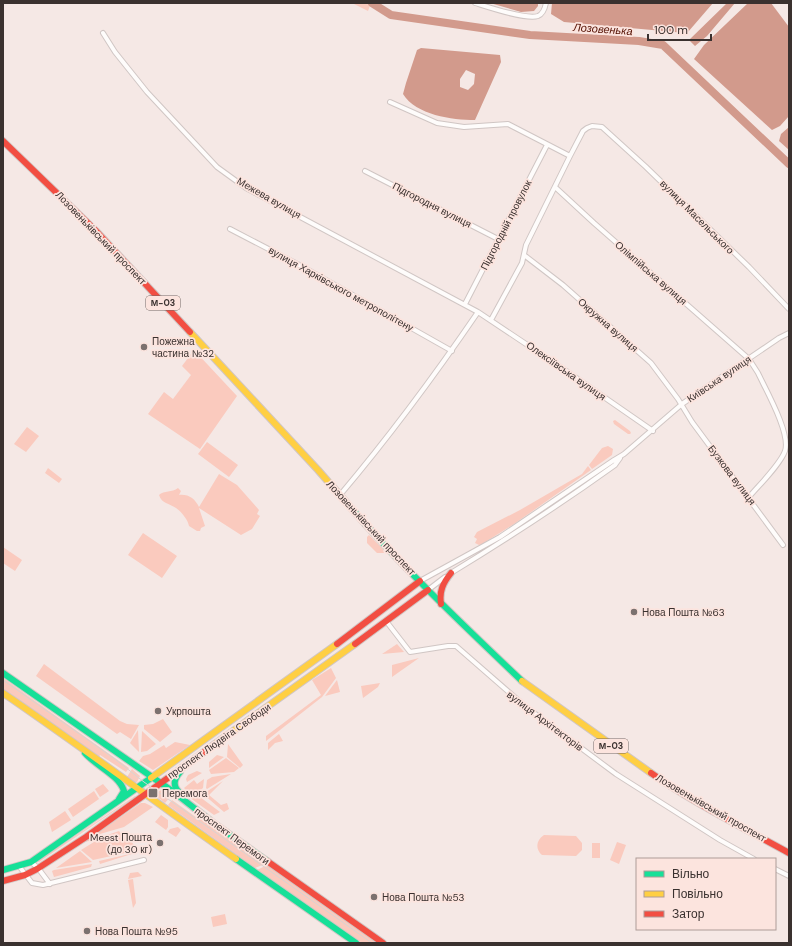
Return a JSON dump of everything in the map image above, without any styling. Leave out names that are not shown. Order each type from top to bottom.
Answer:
[{"type":"main road","name":"Лозовеньківський проспект","points":[[3,141],[96,231],[318,470],[339,496],[391,552],[441,604],[527,686],[542,698],[668,785],[789,853]]},
{"type":"main road","points":[[441,604],[441,587],[451,573]]},
{"type":"main road","name":"проспект Людвіга Свободи","points":[[3,870],[31,862],[317,660],[420,581]]},
{"type":"main road","name":"проспект Людвіга Свободи","points":[[3,881],[26,875],[86,837],[296,687],[428,590]]},
{"type":"main road","name":"проспект Перемоги","points":[[3,673],[160,783],[212,822],[383,943]]},
{"type":"main road","name":"проспект Перемоги","points":[[3,693],[137,787],[176,817],[356,943]]},
{"type":"main road","points":[[77,745],[92,761],[121,783],[124,791],[118,801]]},
{"type":"main road","points":[[190,763],[175,778],[175,789],[210,817],[212,822]]},
{"type":"street","points":[[475,3],[509,13],[530,17],[537,16],[542,12],[546,3]]},
{"type":"street","name":"Межева вулиця","points":[[103,32],[115,52],[147,92],[217,167],[246,188],[478,312]]},
{"type":"street","points":[[390,102],[437,123],[464,127],[508,124],[570,156],[526,245],[522,263],[491,320]]},
{"type":"street","name":"вулиця Масельського","points":[[570,156],[583,131],[592,126],[602,127],[646,167],[749,267],[789,309]]},
{"type":"street","name":"Підгородній провулок","points":[[465,304],[547,145]]},
{"type":"street","name":"Підгородня вулиця","points":[[365,171],[498,239]]},
{"type":"street","name":"Олімпійська вулиця","points":[[556,187],[594,223],[749,359],[758,373],[785,431],[787,443],[786,450],[781,459],[749,498]]},
{"type":"street","name":"вулиця Харківського метрополітену","points":[[230,229],[305,268],[452,351]]},
{"type":"street","name":"Окружна вулиця","points":[[524,255],[562,285],[651,362],[682,404]]},
{"type":"street","points":[[339,496],[374,455],[452,351],[478,312]]},
{"type":"street","name":"Олексіївська вулиця","points":[[478,312],[652,431]]},
{"type":"street","name":"Київська вулиця","points":[[620,457],[633,448],[682,404],[779,338],[789,333]]},
{"type":"street","name":"Бузкова вулиця","points":[[682,404],[692,422],[783,545]]},
{"type":"street","points":[[420,581],[500,537],[620,457]]},
{"type":"street","points":[[428,590],[451,573],[566,500],[615,464],[620,457]]},
{"type":"street","points":[[470,554],[474,559]]},
{"type":"street","name":"вулиця Архітекторів","points":[[386,621],[410,652],[456,646],[526,707],[616,774],[720,840],[752,858]]},
{"type":"street","points":[[19,866],[32,883],[43,885],[144,860]]},
{"type":"street","points":[[31,862],[38,868],[50,884]]},
{"type":"street","points":[[776,870],[789,876]]},
{"type":"shaded area","points":[[352,3],[371,3],[368,11]]},
{"type":"shaded area","points":[[490,3],[538,3],[538,6],[534,11],[521,12]]},
{"type":"shaded area","points":[[552,3],[713,3],[688,32],[685,33],[564,22],[551,14]]},
{"type":"shaded area","points":[[727,3],[735,3],[707,36],[695,46],[689,40]]},
{"type":"shaded area","points":[[748,3],[771,3],[789,27],[789,116],[780,126],[772,130],[694,59],[704,45]]},
{"type":"shaded area","points":[[421,48],[500,55],[501,62],[475,120],[456,119],[435,115],[416,107],[403,94],[417,50]],"holes":[[[466,70],[475,74],[474,84],[468,90],[460,87],[460,79]]]},
{"type":"shaded area","points":[[789,127],[789,150],[779,141],[781,134]]},
{"type":"shaded area","points":[[194,350],[237,396],[200,449],[148,414],[164,392],[173,399],[191,375],[182,366]]},
{"type":"shaded area","points":[[615,420],[631,433],[628,434],[614,424],[613,421]]},
{"type":"shaded area","points":[[27,427],[39,436],[26,452],[14,444]]},
{"type":"shaded area","points":[[207,442],[238,465],[229,477],[198,454]]},
{"type":"shaded area","points":[[608,446],[613,449],[612,455],[592,469],[589,465],[602,448]]},
{"type":"shaded area","points":[[588,466],[591,470],[514,524],[482,544],[479,545],[475,543],[477,539],[474,537],[477,532],[520,510],[582,474]]},
{"type":"shaded area","points":[[48,468],[62,479],[59,483],[45,473]]},
{"type":"shaded area","points":[[219,474],[237,485],[259,510],[257,514],[260,516],[252,529],[241,535],[199,508],[205,526],[201,528],[200,531],[197,531],[189,526],[186,518],[180,511],[160,498],[159,495],[163,492],[178,488],[181,491],[179,495],[186,495],[191,498],[199,507]]},
{"type":"shaded area","points":[[544,510],[545,511],[482,552],[481,551]]},
{"type":"shaded area","points":[[143,533],[177,556],[162,578],[128,555]]},
{"type":"shaded area","points":[[369,535],[383,549],[384,553],[377,553],[367,543],[367,537]]},
{"type":"shaded area","points":[[3,547],[22,560],[15,571],[3,563]]},
{"type":"shaded area","points":[[397,644],[404,652],[382,654]]},
{"type":"shaded area","points":[[419,658],[392,677],[392,665]]},
{"type":"shaded area","points":[[44,664],[120,721],[127,724],[139,725],[131,739],[120,732],[117,734],[36,676]]},
{"type":"shaded area","points":[[331,668],[336,678],[322,697],[266,741],[266,736],[321,695],[312,680]]},
{"type":"shaded area","points":[[3,678],[129,768],[126,772],[100,755],[99,757],[3,689]]},
{"type":"shaded area","points":[[337,680],[340,692],[325,696]]},
{"type":"shaded area","points":[[380,683],[378,687],[363,698],[361,686]]},
{"type":"shaded area","points":[[163,719],[172,732],[160,742],[144,729],[144,725],[153,724]]},
{"type":"shaded area","points":[[138,730],[139,752],[130,743]]},
{"type":"shaded area","points":[[142,731],[156,744],[147,751],[141,752]]},
{"type":"shaded area","points":[[279,734],[283,741],[275,743],[268,750],[268,743]]},
{"type":"shaded area","points":[[175,742],[190,745],[153,770],[139,761],[143,756],[150,754],[164,745],[166,748]]},
{"type":"shaded area","points":[[228,744],[243,765],[240,768],[227,757]]},
{"type":"shaded area","points":[[217,755],[224,757],[209,768],[209,762]]},
{"type":"shaded area","points":[[226,758],[239,768],[234,772],[211,774],[209,770]]},
{"type":"shaded area","points":[[132,769],[140,776],[137,782],[134,782],[127,777]]},
{"type":"shaded area","points":[[197,771],[202,773],[187,782],[186,779],[188,775]]},
{"type":"shaded area","points":[[231,774],[207,789],[206,788],[207,780],[212,777]]},
{"type":"shaded area","points":[[204,779],[203,788],[199,791],[188,792],[184,788],[194,780],[197,784]]},
{"type":"shaded area","points":[[223,781],[209,795],[221,805],[227,803],[229,809],[224,812],[203,794]]},
{"type":"shaded area","points":[[103,784],[109,791],[100,797],[95,789]]},
{"type":"shaded area","points":[[162,790],[171,796],[165,803],[156,796],[159,791]]},
{"type":"shaded area","points":[[94,791],[99,799],[73,817],[68,809]]},
{"type":"shaded area","points":[[196,794],[220,812],[214,815],[186,795]]},
{"type":"shaded area","points":[[135,796],[39,862],[38,861]]},
{"type":"shaded area","points":[[172,800],[200,820],[202,818],[265,864],[255,868],[168,805]]},
{"type":"shaded area","points":[[141,803],[145,803],[153,807],[124,827],[100,834],[89,841],[84,842]]},
{"type":"shaded area","points":[[65,811],[71,820],[52,832],[49,822]]},
{"type":"shaded area","points":[[161,815],[168,820],[168,827],[166,830],[155,822]]},
{"type":"shaded area","points":[[178,827],[181,830],[176,837],[168,832],[170,829]]},
{"type":"shaded area","points":[[119,831],[125,839],[128,837],[137,849],[93,860],[81,850],[102,837]]},
{"type":"shaded area","points":[[544,835],[576,836],[582,843],[582,850],[576,856],[542,855],[538,850],[537,845],[539,839]]},
{"type":"shaded area","points":[[617,842],[626,845],[619,864],[610,860]]},
{"type":"shaded area","points":[[592,843],[600,843],[600,858],[592,858]]},
{"type":"shaded area","points":[[80,851],[92,862],[56,868]]},
{"type":"shaded area","points":[[138,852],[100,864],[99,861],[125,855]]},
{"type":"shaded area","points":[[92,864],[91,867],[54,877],[52,871],[54,870]]},
{"type":"shaded area","points":[[267,865],[378,943],[362,943],[257,870]]},
{"type":"shaded area","points":[[138,872],[142,876],[128,879],[130,873]]},
{"type":"shaded area","points":[[133,879],[136,903],[133,908],[128,880]]},
{"type":"shaded area","points":[[225,914],[227,924],[213,927],[211,917]]},
{"type":"waterway","name":"Лозовенька","points":[[372,3],[391,15],[530,35],[639,41],[663,45],[789,164]]},
{"type":"tram line","points":[[3,680],[115,759],[144,782],[372,943]]},
{"type":"traffic: fast","points":[[345,501],[409,571],[522,681]]},
{"type":"traffic: fast","points":[[3,673],[175,793],[212,822],[267,861]]},
{"type":"traffic: fast","points":[[85,753],[112,775],[121,785],[124,791],[119,799]]},
{"type":"traffic: fast","points":[[180,772],[176,777],[175,782],[176,788],[180,793]]},
{"type":"traffic: fast","points":[[3,870],[31,862],[151,778]]},
{"type":"traffic: fast","points":[[236,859],[356,943]]},
{"type":"traffic: slow","points":[[190,332],[345,501]]},
{"type":"traffic: slow","points":[[151,778],[337,644]]},
{"type":"traffic: slow","points":[[215,744],[355,644]]},
{"type":"traffic: slow","points":[[522,681],[651,773]]},
{"type":"traffic: slow","points":[[3,693],[236,859]]},
{"type":"traffic: jam","points":[[3,141],[96,231],[190,332]]},
{"type":"traffic: jam","points":[[441,604],[442,587],[451,573]]},
{"type":"traffic: jam","points":[[337,644],[420,581]]},
{"type":"traffic: jam","points":[[355,644],[428,590]]},
{"type":"traffic: jam","points":[[3,881],[25,875],[37,869],[86,837],[215,744]]},
{"type":"traffic: jam","points":[[651,773],[701,805],[789,853]]},
{"type":"traffic: jam","points":[[267,861],[383,943]]},
{"type":"place","name":"Пожежна частина №32","points":[[144,347]]},
{"type":"place","name":"Нова Пошта №63","points":[[634,612]]},
{"type":"place","name":"Укрпошта","points":[[158,711]]},
{"type":"place","name":"Перемога","points":[[153,793]]},
{"type":"place","name":"Meest Пошта (до 30 кг)","points":[[160,843]]},
{"type":"place","name":"Нова Пошта №53","points":[[374,897]]},
{"type":"place","name":"Нова Пошта №95","points":[[87,931]]}]
